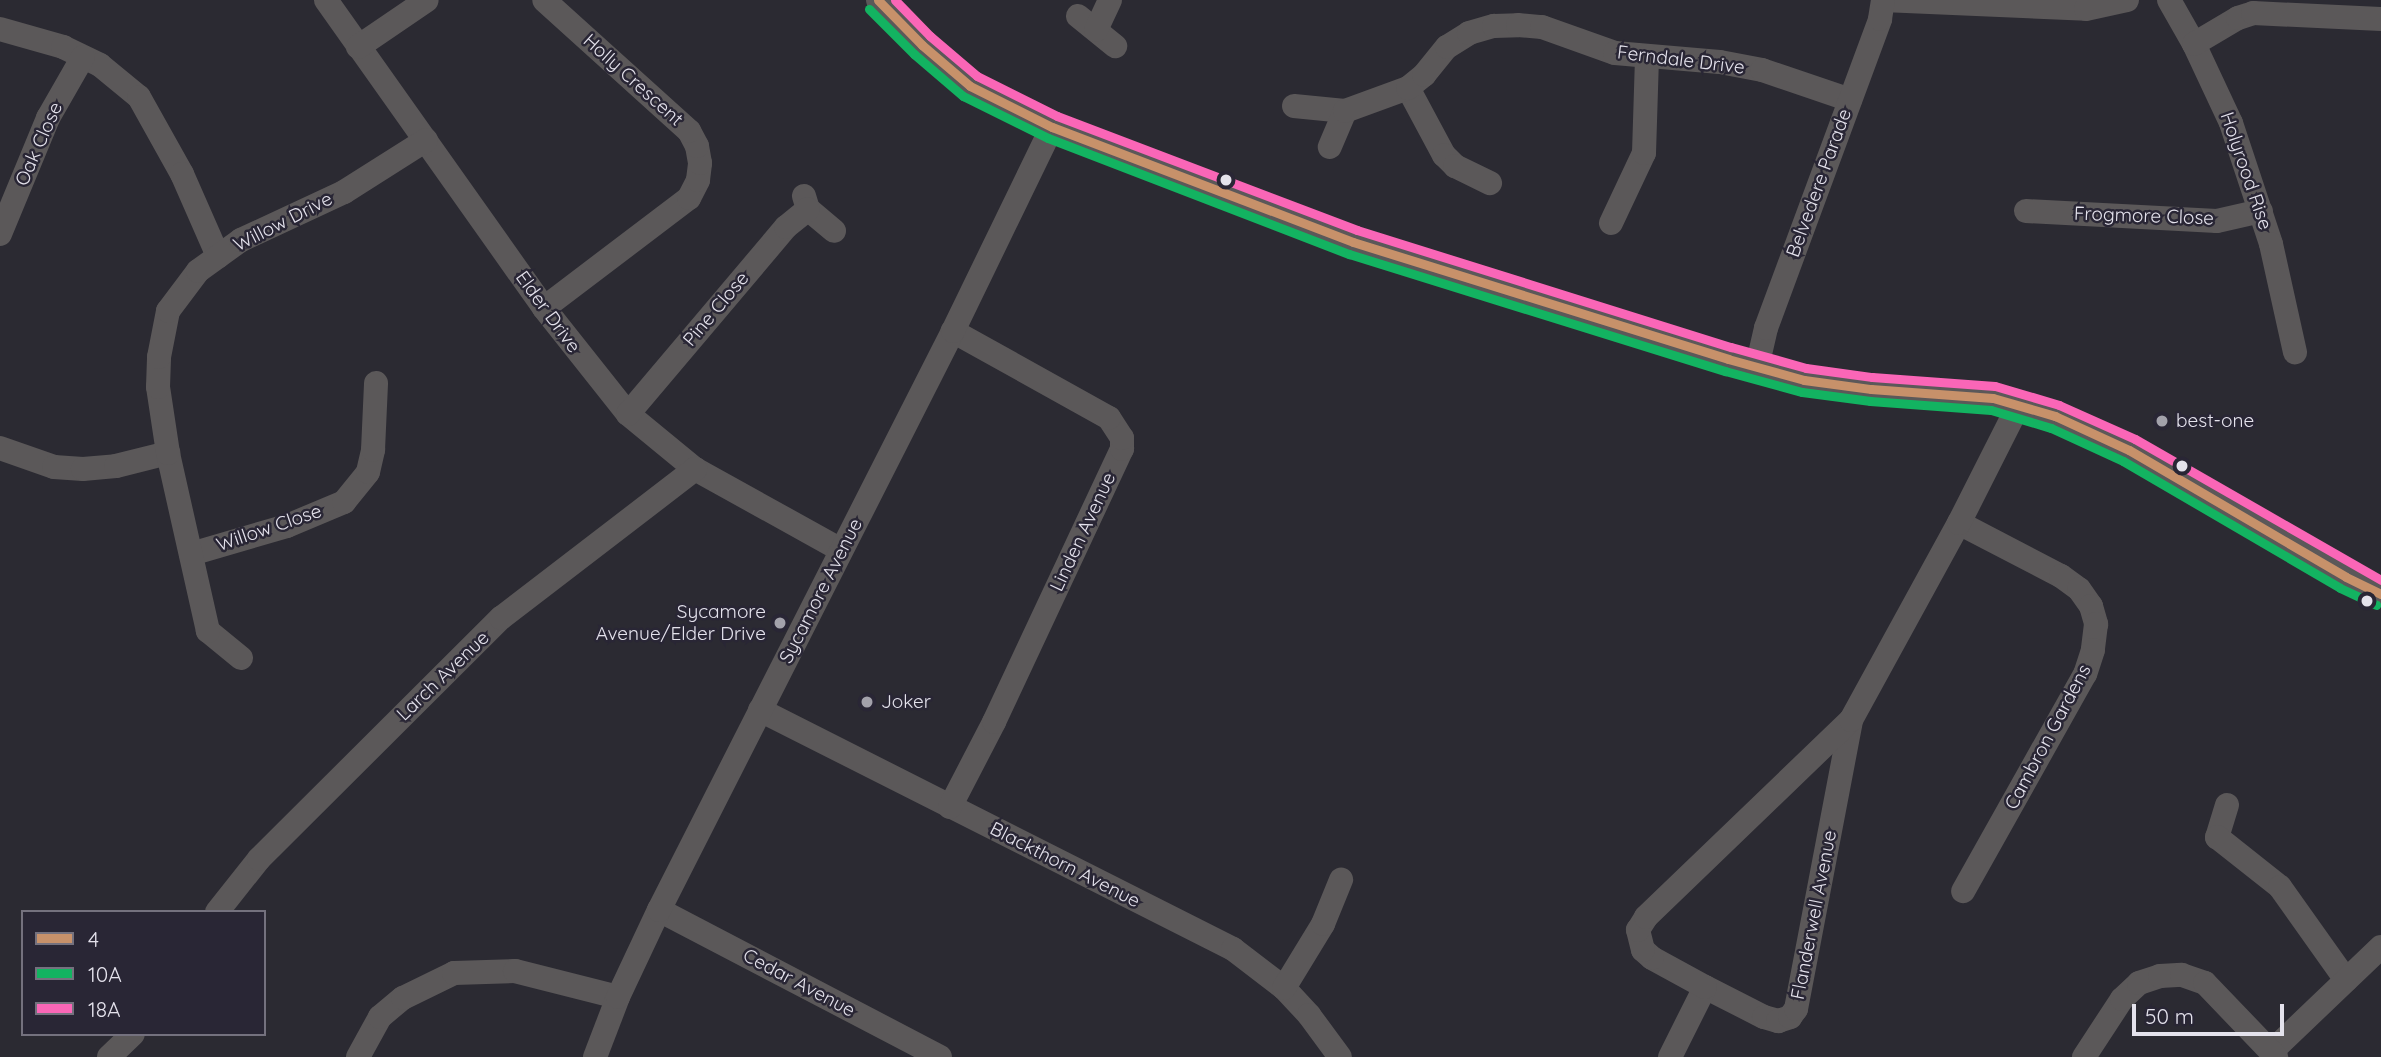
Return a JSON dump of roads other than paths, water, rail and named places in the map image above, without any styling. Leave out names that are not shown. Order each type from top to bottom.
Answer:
[{"type":"street","name":"Elder Drive","points":[[326,0],[544,309],[628,414],[695,469],[841,550]]},
{"type":"street","points":[[358,47],[427,0]]},
{"type":"street","name":"Holly Crescent","points":[[544,0],[689,131],[697,146],[700,163],[698,180],[689,198],[544,309]]},
{"type":"street","points":[[878,0],[922,45],[970,86],[1052,127],[1353,242],[1556,308],[1757,367],[1804,380],[1871,389],[1993,398],[2055,416],[2129,450],[2334,570],[2381,594]]},
{"type":"street","points":[[1110,0],[1087,23],[1115,46]]},
{"type":"street","points":[[1883,0],[2086,9],[2127,0]]},
{"type":"street","name":"Belvedere Parade","points":[[1757,367],[1766,328],[1880,19],[1883,0]]},
{"type":"street","name":"Holyrood Rise","points":[[2169,0],[2194,44],[2231,122],[2261,211],[2295,352]]},
{"type":"street","points":[[2194,44],[2238,18],[2253,13],[2381,19]]},
{"type":"street","name":"Ferndale Drive","points":[[1294,106],[1345,111],[1408,88],[1447,47],[1469,33],[1494,26],[1542,27],[1603,50],[1720,62],[1762,70],[1850,100]]},
{"type":"street","points":[[0,29],[63,47],[119,78],[139,97],[182,174],[218,256]]},
{"type":"street","points":[[1611,223],[1644,153],[1647,55]]},
{"type":"street","name":"Oak Close","points":[[0,234],[48,118],[83,57]]},
{"type":"street","points":[[1408,88],[1444,155],[1455,166],[1489,183]]},
{"type":"street","points":[[1329,147],[1345,111]]},
{"type":"street","name":"Sycamore Avenue","points":[[595,1057],[618,997],[659,909],[953,331],[1052,127]]},
{"type":"street","name":"Willow Drive","points":[[168,453],[158,387],[162,333],[169,311],[179,293],[198,271],[241,240],[344,192],[426,140]]},
{"type":"street","name":"Pine Close","points":[[628,414],[806,202],[834,231]]},
{"type":"street","name":"Frogmore Close","points":[[2026,211],[2217,221],[2261,211]]},
{"type":"street","name":"Linden Avenue","points":[[950,807],[1122,449],[1122,438],[1109,418],[953,331]]},
{"type":"street","name":"Willow Close","points":[[191,554],[287,526],[344,502],[368,472],[373,450],[376,383]]},
{"type":"street","name":"Flanderwell Avenue","points":[[1851,720],[1796,1009],[1790,1017],[1778,1021],[1764,1017],[1652,958],[1643,950],[1638,930],[1646,917],[1851,720],[1959,523],[2019,404]]},
{"type":"street","points":[[0,449],[54,467],[83,469],[116,466],[168,453]]},
{"type":"street","name":"Willow Close","points":[[168,453],[208,631],[241,658]]},
{"type":"street","name":"Larch Avenue","points":[[219,910],[259,859],[502,618],[695,469]]},
{"type":"street","name":"Cambron Gardens","points":[[1959,523],[2061,576],[2085,598],[2096,624],[2093,650],[2085,674],[1963,891]]},
{"type":"street","name":"Blackthorn Avenue","points":[[760,710],[1233,949],[1284,988],[1309,1015],[1340,1057]]},
{"type":"street","points":[[2227,806],[2218,833],[2220,842],[2280,887],[2346,979]]},
{"type":"street","points":[[1284,988],[1323,924],[1341,880]]},
{"type":"street","name":"Cedar Avenue","points":[[659,909],[940,1057]]},
{"type":"street","points":[[2084,1057],[2122,999],[2139,983],[2160,976],[2182,975],[2205,983],[2274,1054],[2346,979],[2381,947]]},
{"type":"street","points":[[358,1057],[380,1017],[403,998],[454,973],[515,971],[618,997]]},
{"type":"street","points":[[1670,1057],[1705,987]]},
{"type":"street","points":[[109,1057],[131,1036]]},
{"type":"place","name":"best-one","points":[[2162,421]]},
{"type":"place","name":"Sycamore Avenue/Elder Drive","points":[[780,623]]},
{"type":"place","name":"Joker","points":[[867,702]]}]
